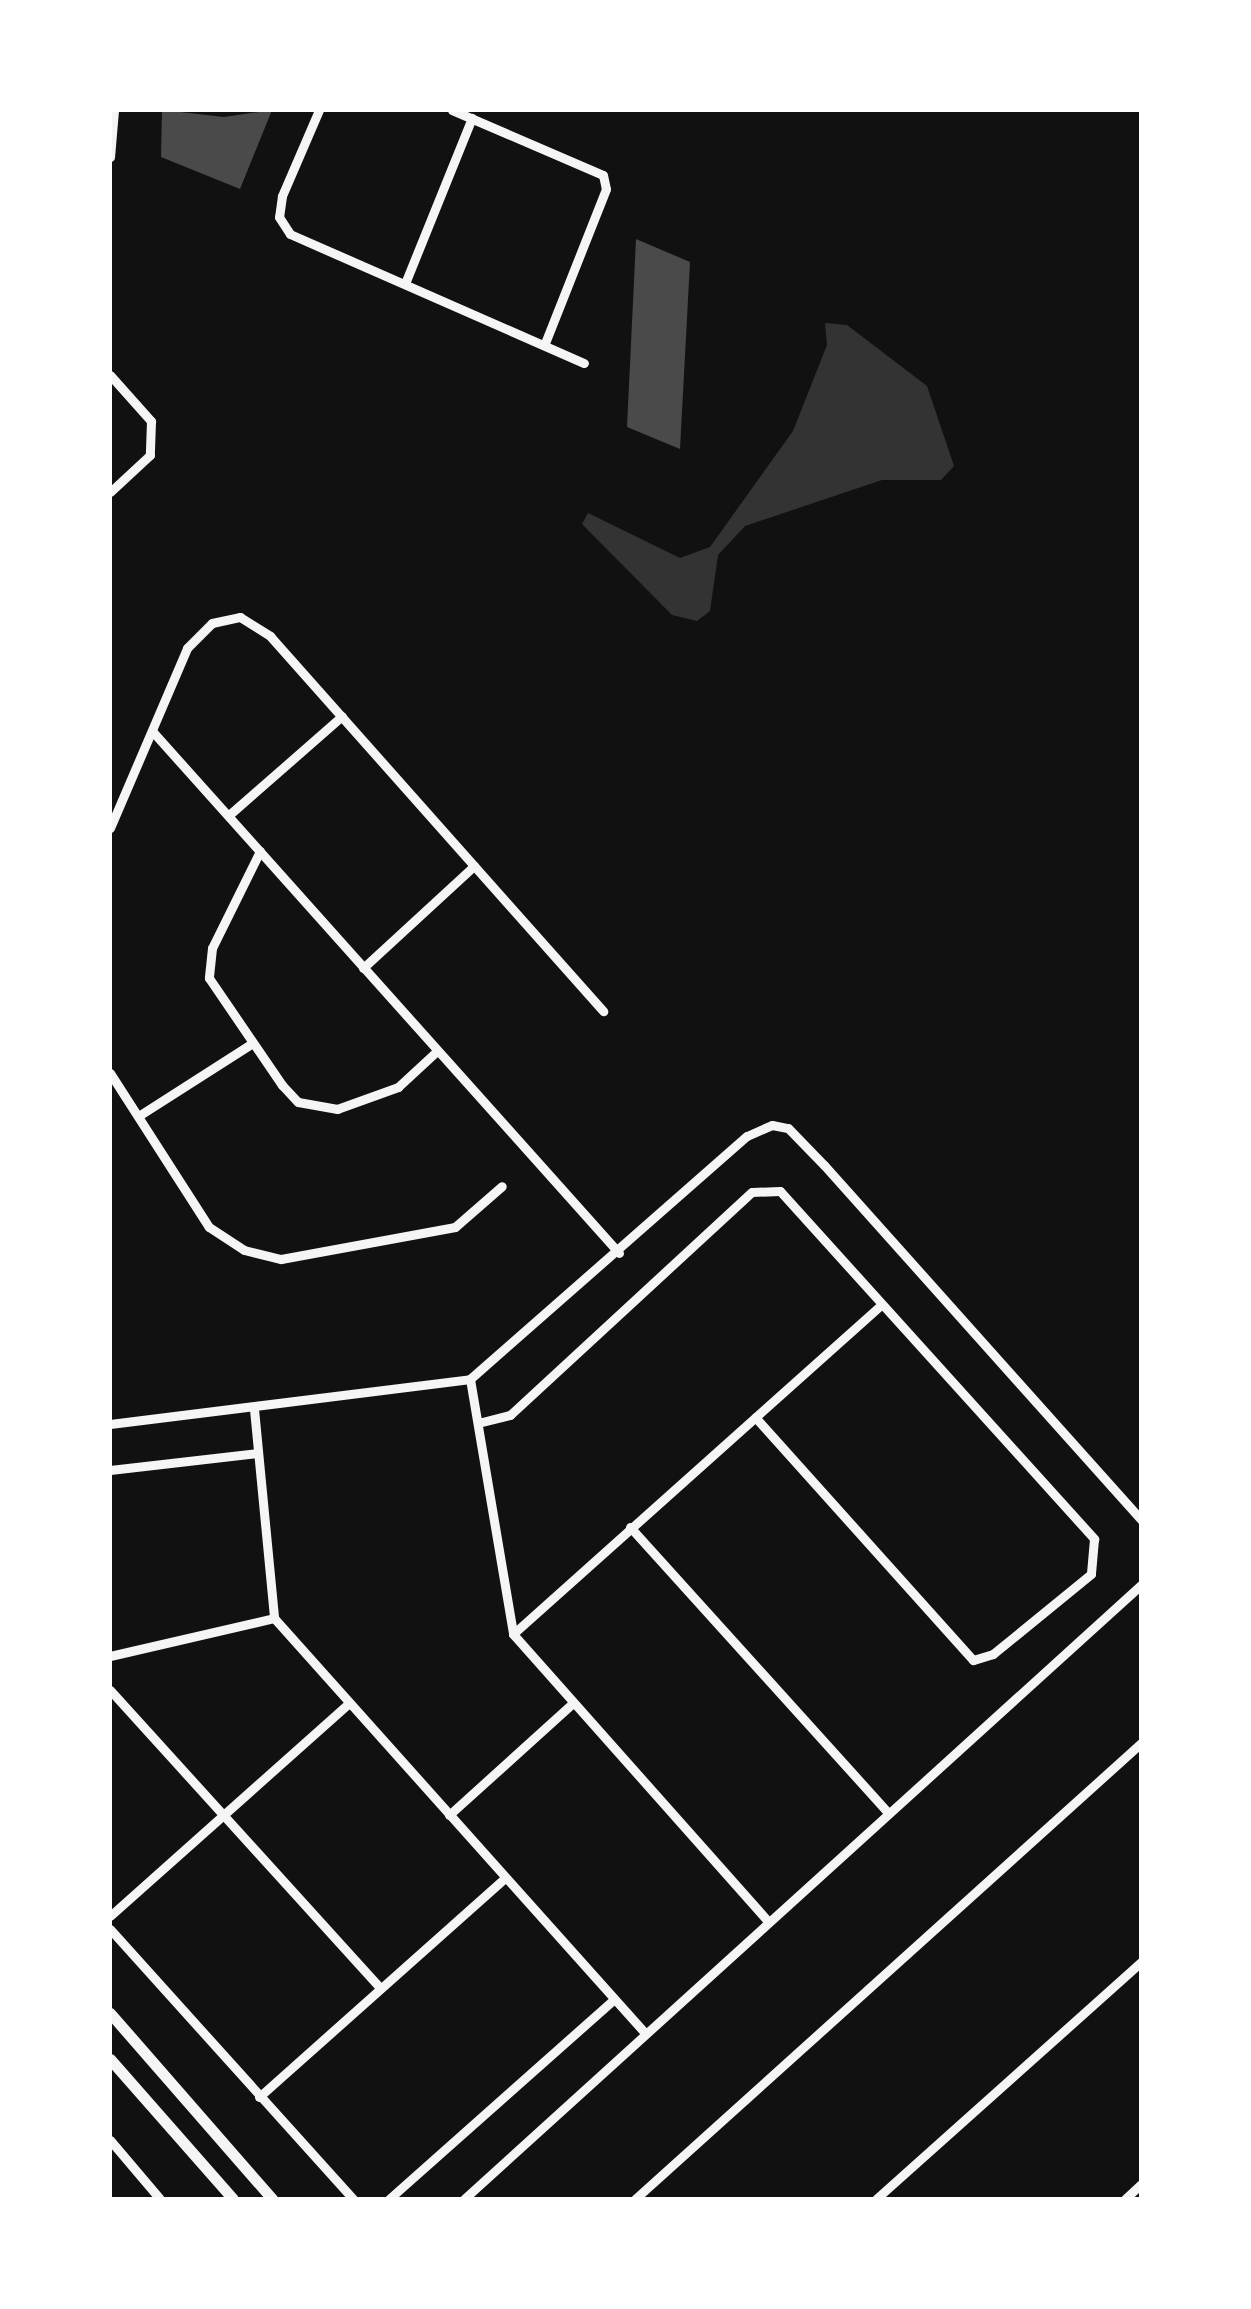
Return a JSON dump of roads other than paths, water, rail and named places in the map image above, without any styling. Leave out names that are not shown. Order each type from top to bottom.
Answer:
[{"type":"street","points":[[110,157],[114,110]]},
{"type":"street","points":[[319,110],[279,217],[290,234],[546,342],[584,363]]},
{"type":"street","points":[[452,110],[603,175],[606,189],[546,342]]},
{"type":"street","points":[[406,281],[472,118]]},
{"type":"street","points":[[110,375],[151,420],[150,455],[110,492]]},
{"type":"street","points":[[110,828],[187,648],[212,623],[240,617],[270,636],[603,1011]]},
{"type":"street","points":[[229,815],[342,716]]},
{"type":"street","points":[[153,732],[619,1253]]},
{"type":"street","points":[[260,852],[209,966],[251,1044],[298,1102],[337,1108],[398,1086],[437,1051]]},
{"type":"street","points":[[363,968],[474,866]]},
{"type":"street","points":[[140,1115],[251,1044]]},
{"type":"street","points":[[110,1073],[209,1227],[244,1250],[281,1258],[455,1227],[502,1186]]},
{"type":"street","points":[[110,1424],[470,1379],[619,1253],[747,1136],[772,1125],[788,1128],[824,1165],[1141,1520]]},
{"type":"street","points":[[482,1422],[510,1415],[752,1192],[780,1192],[1094,1539],[1091,1574],[993,1654],[973,1660],[755,1417]]},
{"type":"street","points":[[513,1634],[881,1305]]},
{"type":"street","points":[[470,1379],[482,1422],[513,1634],[768,1922]]},
{"type":"street","points":[[254,1409],[274,1618],[504,1880],[645,2033]]},
{"type":"street","points":[[110,1470],[258,1453]]},
{"type":"street","points":[[630,1527],[888,1813]]},
{"type":"street","points":[[464,2199],[1141,1585]]},
{"type":"street","points":[[110,1656],[274,1618]]},
{"type":"street","points":[[110,1690],[380,1988]]},
{"type":"street","points":[[110,1916],[350,1703]]},
{"type":"street","points":[[449,1816],[572,1704]]},
{"type":"street","points":[[635,2199],[1141,1743]]},
{"type":"street","points":[[259,2097],[504,1880]]},
{"type":"street","points":[[110,1929],[352,2199]]},
{"type":"street","points":[[876,2199],[1141,1962]]},
{"type":"street","points":[[390,2199],[614,2000]]},
{"type":"street","points":[[110,2013],[272,2199]]},
{"type":"street","points":[[110,2059],[234,2199]]},
{"type":"street","points":[[110,2140],[160,2199]]},
{"type":"street","points":[[1125,2199],[1141,2184]]}]
